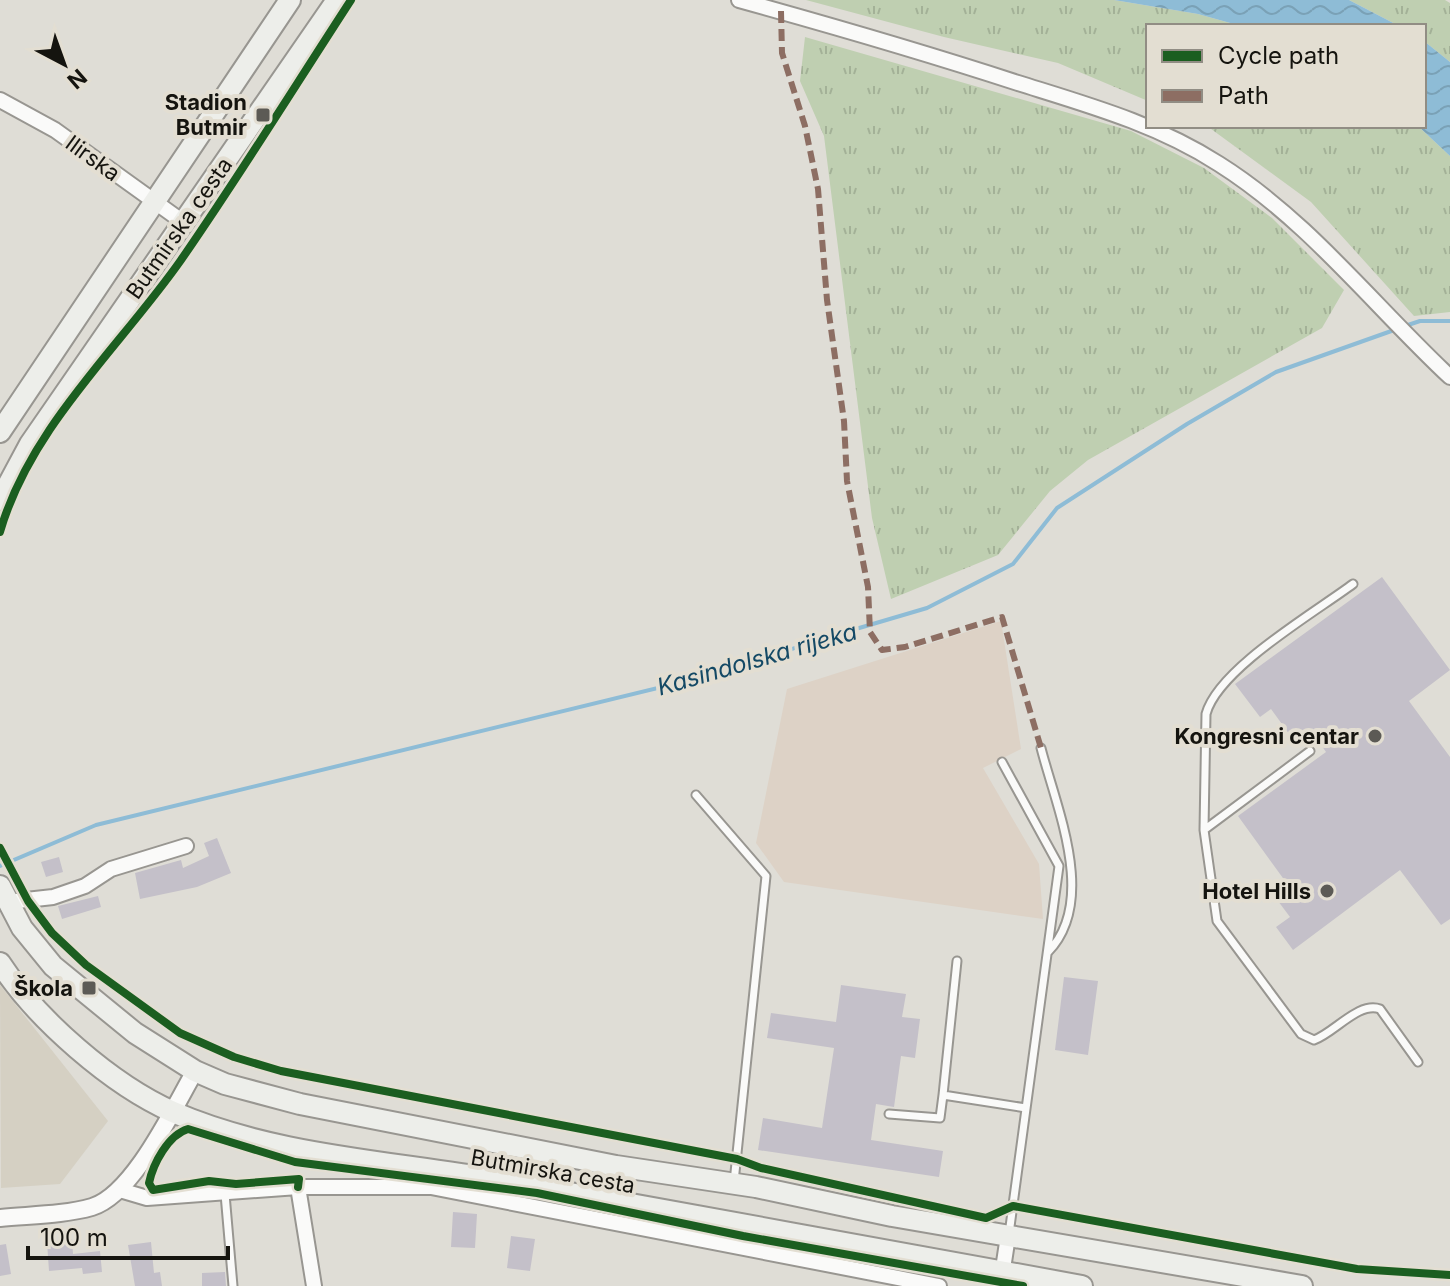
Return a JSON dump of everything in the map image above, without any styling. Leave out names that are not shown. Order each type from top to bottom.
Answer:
[{"type":"main road","name":"Butmirska cesta","points":[[0,432],[152,201],[290,0]]},
{"type":"main road","name":"Butmirska cesta","points":[[0,500],[30,444],[337,0]]},
{"type":"main road","name":"Butmirska cesta","points":[[3,893],[35,948],[53,966],[135,1033],[195,1071],[225,1084],[300,1104],[616,1166],[734,1184],[1008,1236],[1302,1286]]},
{"type":"main road","name":"Butmirska cesta","points":[[0,963],[38,1008],[116,1078],[172,1111],[236,1135],[286,1147],[443,1170],[1000,1279],[1082,1286]]},
{"type":"street","points":[[739,0],[1146,125]]},
{"type":"street","name":"Ilirska","points":[[0,100],[55,130],[183,222]]},
{"type":"street","points":[[1153,128],[1182,141],[1267,199],[1448,376]]},
{"type":"street","points":[[3,893],[53,897],[85,886],[111,869],[186,846]]},
{"type":"street","points":[[0,1218],[91,1207],[120,1190],[195,1071]]},
{"type":"street","points":[[298,1187],[314,1286]]},
{"type":"street","name":"Butmirska cesta","points":[[120,1190],[147,1198],[298,1187],[431,1187],[939,1286]]},
{"type":"street","points":[[1000,1279],[1008,1236]]},
{"type":"lane","points":[[1353,584],[1231,673],[1210,699],[1206,714],[1204,830],[1217,921],[1301,1034],[1314,1040],[1323,1037],[1364,1008],[1373,1006],[1380,1009],[1418,1062]]},
{"type":"lane","points":[[1041,748],[1069,856],[1071,887],[1066,927],[1047,952]]},
{"type":"lane","points":[[1204,830],[1310,751]]},
{"type":"lane","points":[[1002,762],[1059,866],[1008,1236]]},
{"type":"lane","points":[[696,795],[766,876],[734,1184]]},
{"type":"lane","points":[[889,1114],[940,1118],[957,961]]},
{"type":"lane","points":[[943,1095],[1026,1108]]},
{"type":"lane","points":[[225,1194],[233,1286]]},
{"type":"shaded area","points":[[1001,621],[1021,749],[983,768],[1039,864],[1043,919],[784,882],[756,843],[787,689]]},
{"type":"shaded area","points":[[0,985],[108,1121],[60,1184],[1,1188]]},
{"type":"green space","points":[[806,0],[1114,0],[1198,14],[1234,24],[1146,24],[1146,100],[1058,63],[944,37]]},
{"type":"green space","points":[[1349,0],[1445,0],[1450,3],[1450,62],[1426,43],[1426,24],[1395,24]]},
{"type":"green space","points":[[805,37],[1131,131],[1204,168],[1272,218],[1344,290],[1322,328],[1088,460],[1050,491],[998,555],[891,599],[872,518],[824,136],[800,81]]},
{"type":"green space","points":[[1210,128],[1420,128],[1450,156],[1450,312],[1414,316],[1311,202]]},
{"type":"water","points":[[1114,0],[1349,0],[1395,24],[1234,24],[1198,14]]},
{"type":"water","points":[[1426,43],[1450,62],[1450,156],[1420,128],[1426,128]]},
{"type":"building","name":"Kongresni centar","points":[[1382,577],[1450,670],[1409,701],[1450,757],[1450,919],[1441,925],[1400,870],[1293,950],[1276,927],[1290,917],[1275,897],[1288,885],[1238,816],[1326,752],[1311,730],[1295,742],[1271,709],[1260,717],[1235,684]]},
{"type":"building","points":[[217,838],[231,873],[197,887],[140,899],[135,873],[181,860],[183,868],[209,856],[204,843]]},
{"type":"building","points":[[59,857],[63,872],[46,877],[41,862]]},
{"type":"building","points":[[98,896],[101,907],[62,919],[58,906]]},
{"type":"building","points":[[1064,977],[1098,981],[1088,1055],[1055,1050]]},
{"type":"building","points":[[841,985],[906,994],[902,1017],[920,1019],[915,1058],[901,1056],[894,1107],[876,1104],[871,1140],[943,1151],[939,1177],[758,1150],[763,1118],[822,1128],[834,1048],[767,1038],[771,1013],[836,1022]]},
{"type":"building","points":[[453,1212],[477,1214],[475,1248],[451,1247]]},
{"type":"building","points":[[511,1236],[535,1239],[530,1271],[507,1268]]},
{"type":"building","points":[[72,1239],[73,1254],[100,1251],[102,1272],[83,1274],[82,1268],[49,1271],[47,1242]]},
{"type":"building","points":[[151,1242],[154,1273],[160,1272],[162,1286],[135,1286],[128,1245]]},
{"type":"building","points":[[6,1244],[11,1274],[0,1276],[0,1245]]},
{"type":"building","points":[[225,1272],[226,1286],[202,1286],[202,1273]]},
{"type":"waterway","name":"Kasindolska rijeka","points":[[1405,326],[1420,321],[1450,321]]},
{"type":"waterway","name":"Kasindolska rijeka","points":[[0,866],[96,825],[748,666],[805,644],[927,608],[1013,564],[1057,508],[1187,424],[1276,372],[1397,329]]},
{"type":"marked path","points":[[781,11],[782,53],[805,126],[818,189],[827,300],[844,421],[847,481],[868,587],[870,632],[882,650],[905,647],[1002,617],[1041,748]]},
{"type":"cycle path","points":[[0,532],[32,457],[54,423],[181,260],[351,0]]},
{"type":"cycle path","points":[[0,848],[28,901],[52,933],[86,965],[180,1033],[234,1057],[281,1071],[737,1159],[761,1168],[986,1218],[1013,1206],[1357,1269],[1450,1275]]},
{"type":"cycle path","points":[[298,1187],[299,1179],[236,1184],[209,1181],[153,1190],[149,1183],[162,1151],[174,1137],[188,1129],[295,1162],[537,1193],[743,1236],[1023,1286]]},
{"type":"place","name":"Stadion Butmir","points":[[263,115]]},
{"type":"place","name":"Kongresni centar","points":[[1375,736]]},
{"type":"place","name":"Hotel Hills","points":[[1327,891]]},
{"type":"place","name":"Škola","points":[[89,988]]}]
